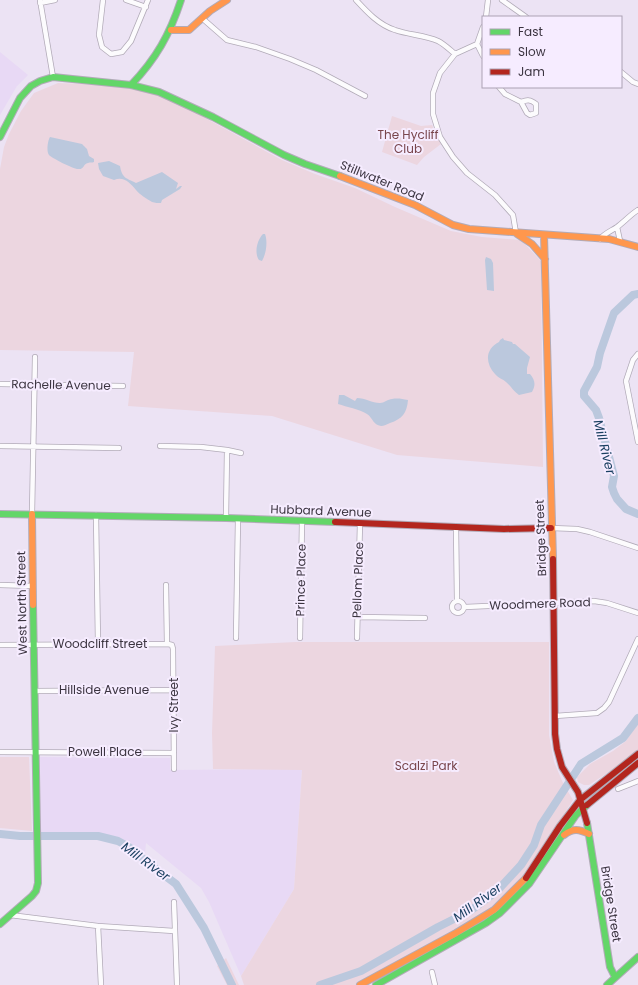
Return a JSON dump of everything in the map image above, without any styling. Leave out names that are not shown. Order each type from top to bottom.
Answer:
[{"type":"main road","points":[[131,85],[154,59],[171,30],[181,0]]},
{"type":"main road","points":[[171,30],[186,31],[227,0]]},
{"type":"main road","points":[[0,136],[22,94],[28,88],[44,79],[53,77]]},
{"type":"main road","name":"Stillwater Road","points":[[53,77],[131,85],[159,92],[180,100],[284,155],[304,164],[355,181],[414,205],[453,225],[516,233],[620,241],[638,248]]},
{"type":"main road","points":[[516,233],[532,244],[545,259]]},
{"type":"main road","name":"Bridge Street","points":[[544,235],[554,602],[555,734],[562,767],[574,785],[583,808],[589,834],[610,967],[615,977]]},
{"type":"main road","name":"Hubbard Avenue","points":[[0,514],[226,518],[504,529],[551,528]]},
{"type":"main road","name":"West North Street","points":[[0,924],[30,898],[36,890],[38,877],[32,514]]},
{"type":"main road","points":[[360,985],[456,933],[494,910],[525,879],[560,826],[580,800],[638,754]]},
{"type":"main road","points":[[377,985],[486,923],[500,913],[529,884],[569,825],[583,808],[638,763]]},
{"type":"main road","points":[[557,842],[573,829],[578,829],[589,834]]},
{"type":"main road","points":[[607,985],[638,957]]},
{"type":"street","points":[[53,77],[40,1],[55,0]]},
{"type":"street","points":[[103,0],[99,35],[102,47],[111,54],[122,52],[131,41],[148,0]]},
{"type":"street","points":[[126,0],[146,7]]},
{"type":"street","points":[[356,0],[367,13],[385,26],[395,30],[436,40],[455,54]]},
{"type":"street","points":[[486,16],[488,0]]},
{"type":"street","points":[[502,0],[525,16]]},
{"type":"street","points":[[203,19],[227,40],[256,47],[290,59],[316,70],[365,96]]},
{"type":"street","points":[[482,30],[477,44],[482,54]]},
{"type":"street","points":[[477,44],[455,54],[440,73],[434,93],[433,114],[440,137],[452,157],[467,173],[495,195],[513,215],[516,233]]},
{"type":"street","points":[[622,73],[633,82],[638,84]]},
{"type":"street","points":[[500,88],[505,94],[521,102]]},
{"type":"street","points":[[600,239],[638,210]]},
{"type":"street","points":[[617,227],[620,241]]},
{"type":"street","points":[[638,354],[633,360],[626,381],[638,442]]},
{"type":"street","name":"West North Street","points":[[32,514],[35,357]]},
{"type":"street","name":"Rachelle Avenue","points":[[0,384],[123,386]]},
{"type":"street","points":[[0,446],[119,448]]},
{"type":"street","points":[[160,446],[201,447],[241,453]]},
{"type":"street","points":[[226,518],[227,450]]},
{"type":"street","points":[[96,515],[98,644]]},
{"type":"street","points":[[236,638],[238,519]]},
{"type":"street","name":"Prince Place","points":[[300,638],[302,521]]},
{"type":"street","name":"Pellom Place","points":[[357,638],[360,523]]},
{"type":"street","name":"Woodmere Road","points":[[456,527],[457,601],[452,606],[455,613],[462,613],[465,607],[594,601],[607,603],[638,613]]},
{"type":"street","name":"Hubbard Avenue","points":[[551,528],[577,529],[638,548]]},
{"type":"street","points":[[0,585],[33,586]]},
{"type":"street","name":"Ivy Street","points":[[166,585],[168,644],[173,648],[174,769]]},
{"type":"street","points":[[457,601],[462,602],[465,607]]},
{"type":"street","points":[[357,617],[425,618]]},
{"type":"street","points":[[555,716],[596,713],[604,708],[638,639]]},
{"type":"street","name":"Woodcliff Street","points":[[0,645],[168,644]]},
{"type":"street","name":"Hillside Avenue","points":[[35,691],[174,690]]},
{"type":"street","name":"Powell Place","points":[[0,752],[174,753]]},
{"type":"street","points":[[618,789],[638,781]]},
{"type":"street","points":[[174,902],[177,985]]},
{"type":"street","points":[[10,915],[98,926],[174,931]]},
{"type":"street","points":[[98,926],[101,985]]},
{"type":"street","points":[[432,972],[435,985]]},
{"type":"shaded area","points":[[0,52],[28,75],[17,86],[0,115]]},
{"type":"shaded area","points":[[40,757],[170,758],[170,770],[302,769],[294,889],[241,976],[209,902],[201,888],[146,843],[145,854],[141,850],[118,837],[104,834],[41,833]]},
{"type":"green space","points":[[58,83],[113,87],[167,97],[282,160],[315,174],[355,188],[451,231],[482,237],[521,240],[541,261],[543,467],[397,455],[272,416],[128,406],[134,352],[0,350],[0,169],[4,147],[21,111],[34,93]]},
{"type":"green space","name":"The Hycliff Club","points":[[392,116],[421,126],[432,125],[441,144],[424,157],[417,165],[382,152]]},
{"type":"green space","name":"Scalzi Park","points":[[296,642],[549,642],[549,735],[554,762],[563,783],[573,800],[525,876],[501,901],[478,918],[355,985],[244,985],[241,976],[294,889],[302,770],[213,769],[212,733],[215,646]]},
{"type":"green space","points":[[638,723],[638,750],[633,756],[589,785],[584,785],[578,782],[577,777],[590,764],[613,751],[626,741]]},
{"type":"green space","points":[[0,757],[29,757],[32,831],[0,828]]},
{"type":"green space","points":[[226,958],[239,985],[227,985],[217,966]]},
{"type":"water","points":[[50,137],[82,144],[87,149],[89,156],[94,159],[94,162],[86,164],[81,169],[75,169],[54,158],[49,155],[48,151]]},
{"type":"water","points":[[109,161],[120,166],[123,175],[127,179],[136,183],[162,172],[178,183],[176,189],[182,186],[180,189],[162,200],[161,203],[152,202],[126,181],[121,179],[114,180],[103,176],[99,169],[98,163]]},
{"type":"water","points":[[263,234],[265,234],[266,237],[266,244],[262,261],[257,257],[256,250],[259,240]]},
{"type":"water","points":[[486,257],[491,259],[493,263],[494,291],[487,290]]},
{"type":"water","points":[[503,338],[504,340],[515,344],[530,357],[527,374],[530,374],[534,380],[532,392],[519,395],[506,382],[496,375],[489,365],[488,356],[491,348]]},
{"type":"water","points":[[339,395],[344,395],[355,401],[357,398],[360,398],[380,403],[394,399],[408,400],[405,412],[401,417],[381,426],[376,424],[364,412],[338,404]]},
{"type":"waterway","name":"Mill River","points":[[638,294],[633,295],[614,313],[600,353],[597,367],[584,391],[584,396],[596,410],[599,418],[614,476],[612,487],[614,493],[626,509],[638,514]]},
{"type":"waterway","name":"Mill River","points":[[320,985],[361,971],[438,927],[470,911],[497,891],[521,865],[534,845],[541,825],[581,764],[623,738],[638,718]]},
{"type":"waterway","name":"Mill River","points":[[0,834],[20,836],[98,836],[118,841],[129,847],[176,884],[204,928],[232,985]]},
{"type":"traffic: fast","points":[[131,85],[148,66],[161,46],[172,24],[181,0]]},
{"type":"traffic: fast","points":[[0,137],[20,98],[31,86],[40,81],[53,77],[131,85],[159,92],[213,117],[284,155],[340,176]]},
{"type":"traffic: fast","points":[[0,514],[226,518],[335,522]]},
{"type":"traffic: fast","points":[[0,924],[32,896],[36,891],[38,883],[33,605]]},
{"type":"traffic: fast","points":[[376,985],[486,923],[500,913],[529,884],[576,815],[587,805]]},
{"type":"traffic: fast","points":[[587,823],[610,967],[615,977]]},
{"type":"traffic: fast","points":[[607,985],[638,957]]},
{"type":"traffic: slow","points":[[171,30],[189,30],[210,11],[227,0]]},
{"type":"traffic: slow","points":[[340,176],[415,205],[453,225],[469,229],[609,239],[638,247]]},
{"type":"traffic: slow","points":[[517,234],[532,244],[545,259]]},
{"type":"traffic: slow","points":[[544,235],[553,559]]},
{"type":"traffic: slow","points":[[32,514],[33,605]]},
{"type":"traffic: slow","points":[[564,835],[570,831],[576,830],[589,834]]},
{"type":"traffic: slow","points":[[360,985],[456,933],[494,910],[526,878]]},
{"type":"traffic: jam","points":[[335,522],[504,529],[551,528]]},
{"type":"traffic: jam","points":[[553,559],[555,734],[562,767],[578,792],[587,823]]},
{"type":"traffic: jam","points":[[526,878],[560,826],[580,800],[638,754]]},
{"type":"traffic: jam","points":[[587,805],[638,763]]}]
